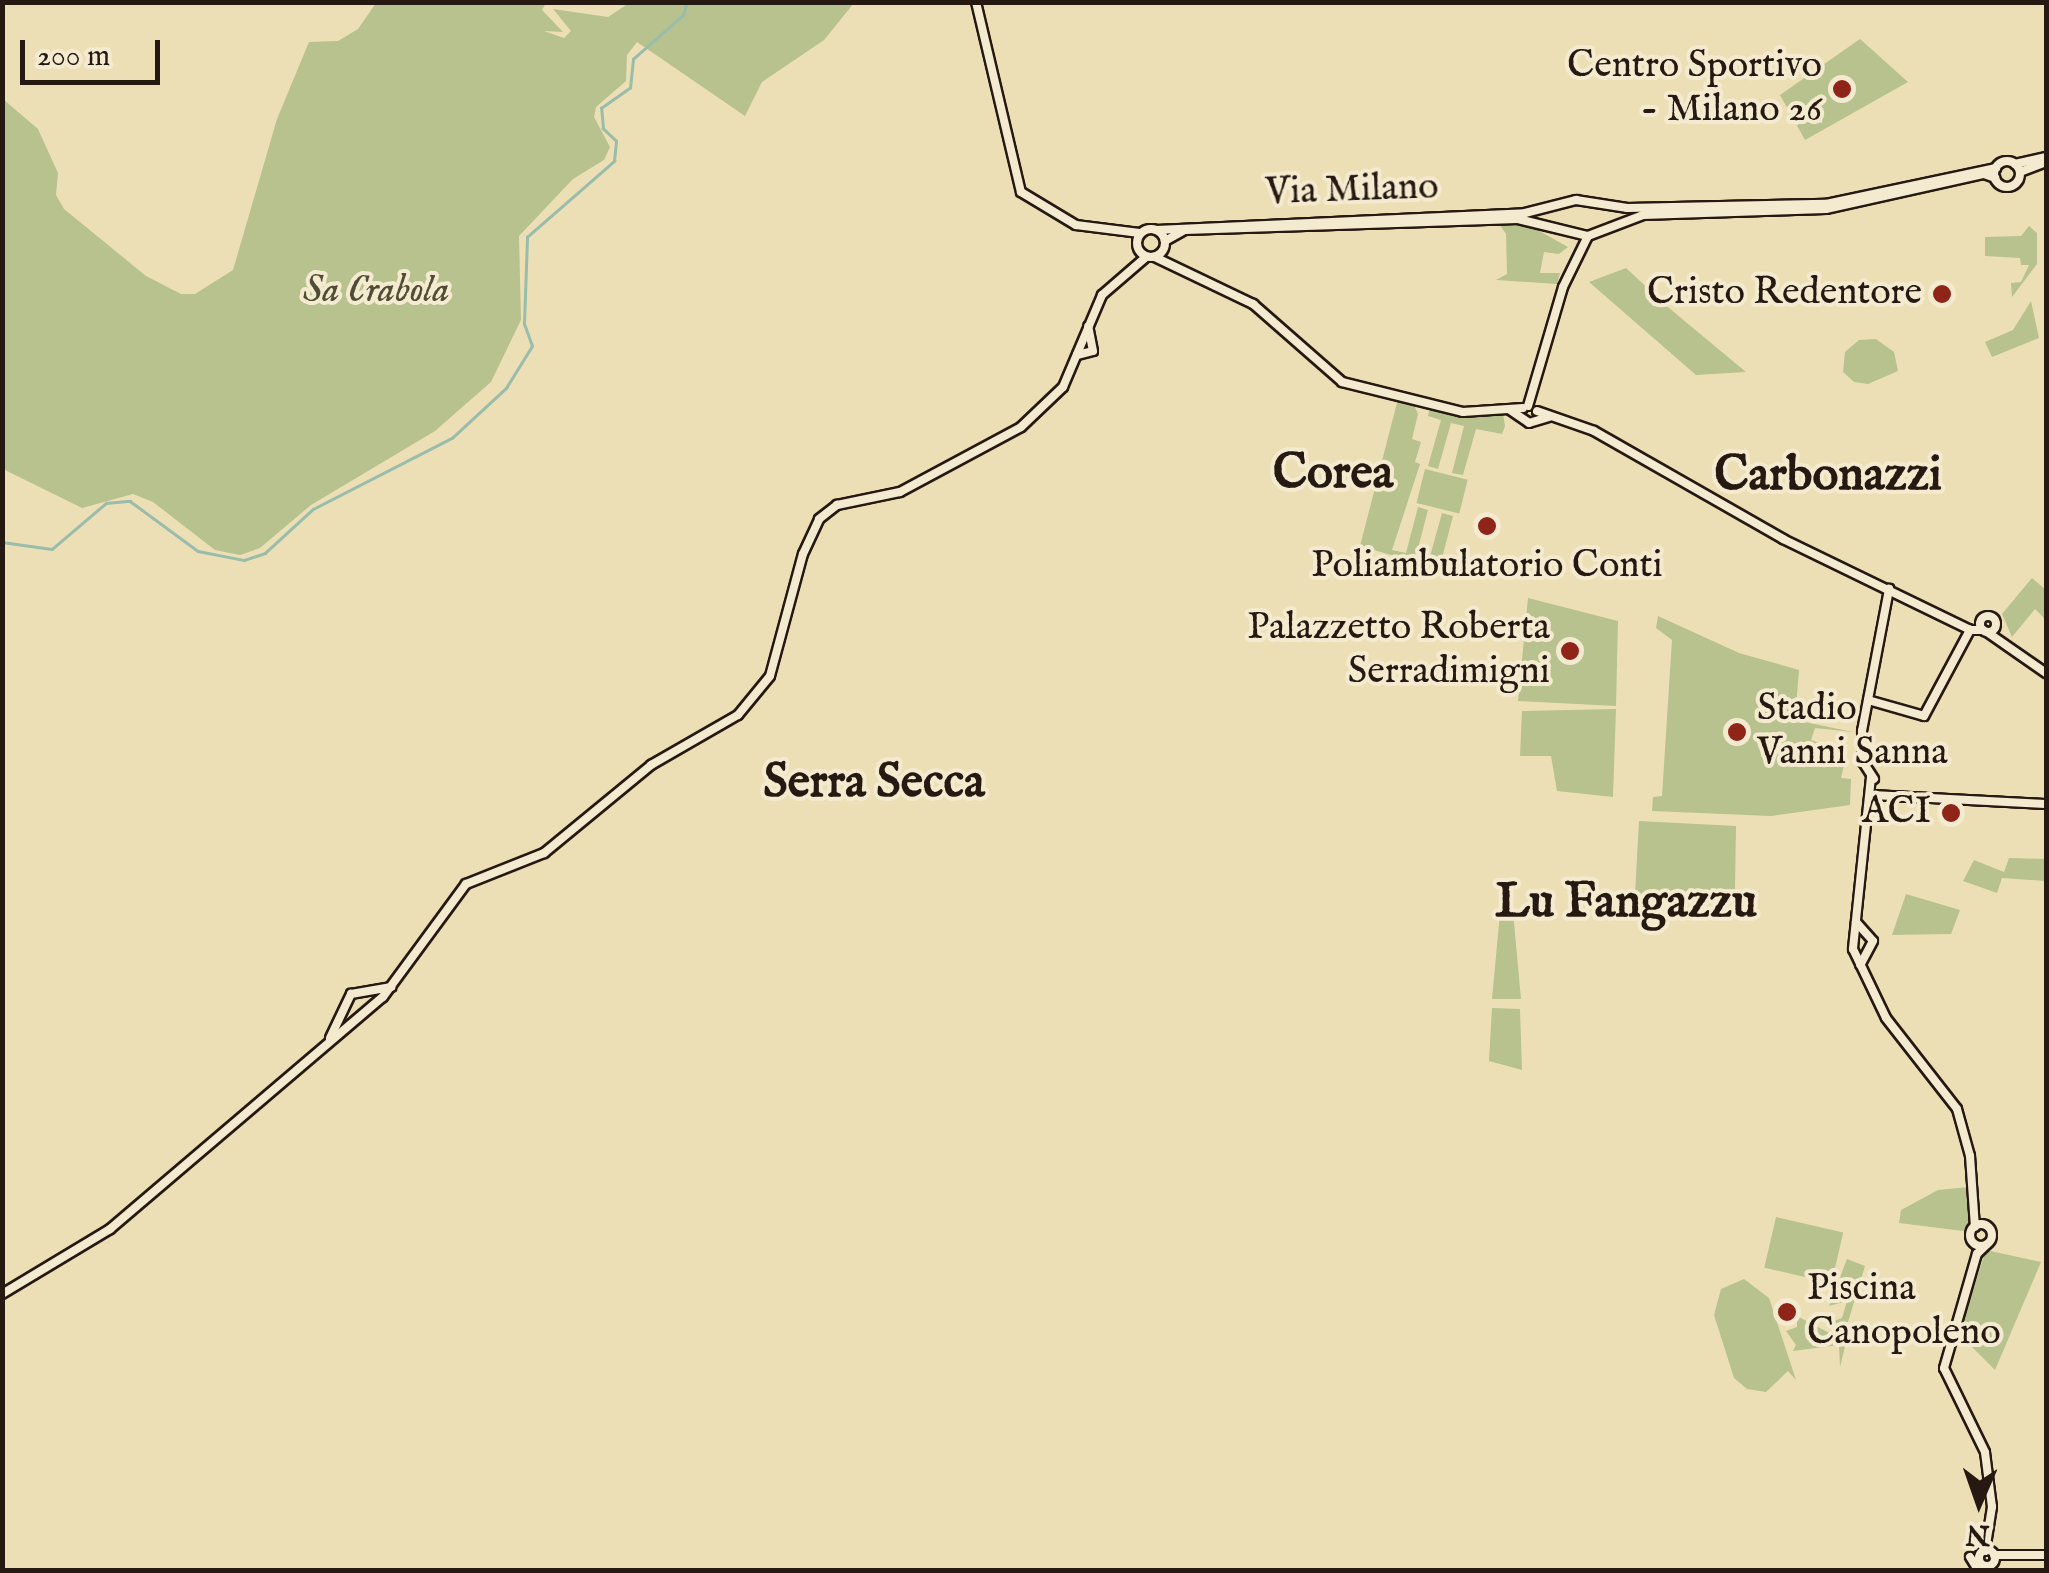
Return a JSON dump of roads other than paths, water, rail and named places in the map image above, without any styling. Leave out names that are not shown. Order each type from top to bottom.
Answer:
[{"type":"main road","name":"Via Milano","points":[[976,2],[1021,192],[1064,220],[1138,241],[1156,230],[1549,208],[1576,200],[1609,204]]},
{"type":"main road","points":[[1611,229],[1615,216],[1609,204],[1826,204],[2046,160]]},
{"type":"main road","points":[[1611,229],[1642,215],[1844,207],[1984,174],[1996,173],[2011,187],[2018,168]]},
{"type":"main road","points":[[1549,208],[1550,230]]},
{"type":"main road","name":"Via Milano","points":[[1165,242],[1185,230],[1518,218],[1565,235],[1588,236],[1611,229]]},
{"type":"main road","points":[[1156,230],[1176,264]]},
{"type":"main road","points":[[1565,235],[1575,255]]},
{"type":"main road","points":[[1530,412],[1575,255],[1588,236]]},
{"type":"main road","points":[[1138,241],[1151,257],[1176,264],[1253,304],[1342,382],[1463,412],[1530,412],[1594,431],[1782,539],[1969,629],[1985,631],[2014,645]]},
{"type":"main road","points":[[2,1294],[110,1229],[392,986],[474,879],[544,853],[639,774],[720,731],[754,700],[770,676],[807,540],[828,510],[888,497],[999,440],[1042,409],[1080,356],[1078,341],[1089,318],[1130,265],[1138,241]]},
{"type":"main road","points":[[1130,265],[1151,257],[1165,242]]},
{"type":"main road","points":[[1080,356],[1093,351],[1089,318]]},
{"type":"main road","points":[[1078,341],[1089,341]]},
{"type":"main road","points":[[1889,589],[1861,750],[1875,795],[1852,949],[1909,1052],[1950,1100],[1967,1137],[1979,1223],[1976,1249],[1944,1368],[1984,1452],[1989,1561]]},
{"type":"main road","points":[[1868,700],[1924,716],[1969,629],[1990,616],[2014,645],[2046,673]]},
{"type":"main road","points":[[1981,619],[1985,631]]},
{"type":"main road","points":[[1985,631],[1996,623]]},
{"type":"main road","points":[[1875,795],[2046,804]]},
{"type":"main road","points":[[1856,922],[1873,941],[1863,950],[1861,970]]},
{"type":"main road","points":[[328,1042],[351,994],[392,986]]},
{"type":"main road","points":[[1976,1249],[1986,1245],[1992,1234],[1979,1223]]},
{"type":"main road","points":[[1970,1557],[1989,1561],[2046,1555]]},
{"type":"main road","points":[[1989,1561],[2015,1558]]},
{"type":"waterway","points":[[2,542],[52,549],[106,503],[130,501],[198,551],[244,560],[265,553],[313,509],[452,438],[506,388],[532,346],[524,324],[527,237],[614,161],[616,141],[603,129],[601,108],[630,88],[633,59],[683,15],[687,2]]},
{"type":"place","name":"Centro Sportivo - Milano 26","points":[[1842,89]]},
{"type":"place","name":"Cristo Redentore","points":[[1942,294]]},
{"type":"place","name":"Poliambulatorio Conti","points":[[1487,526]]},
{"type":"place","name":"Palazzetto Roberta Serradimigni","points":[[1570,651]]},
{"type":"place","name":"Stadio Vanni Sanna","points":[[1737,732]]},
{"type":"place","name":"ACI","points":[[1951,813]]},
{"type":"place","name":"Piscina Canopoleno","points":[[1787,1312]]},
{"type":"district","name":"Corea","points":[[1333,475]]},
{"type":"district","name":"Carbonazzi","points":[[1828,477]]},
{"type":"district","name":"Serra Secca","points":[[874,784]]},
{"type":"district","name":"Lu Fangazzu","points":[[1626,904]]},
{"type":"park label","name":"Sa Crabola","points":[[376,292]]}]
